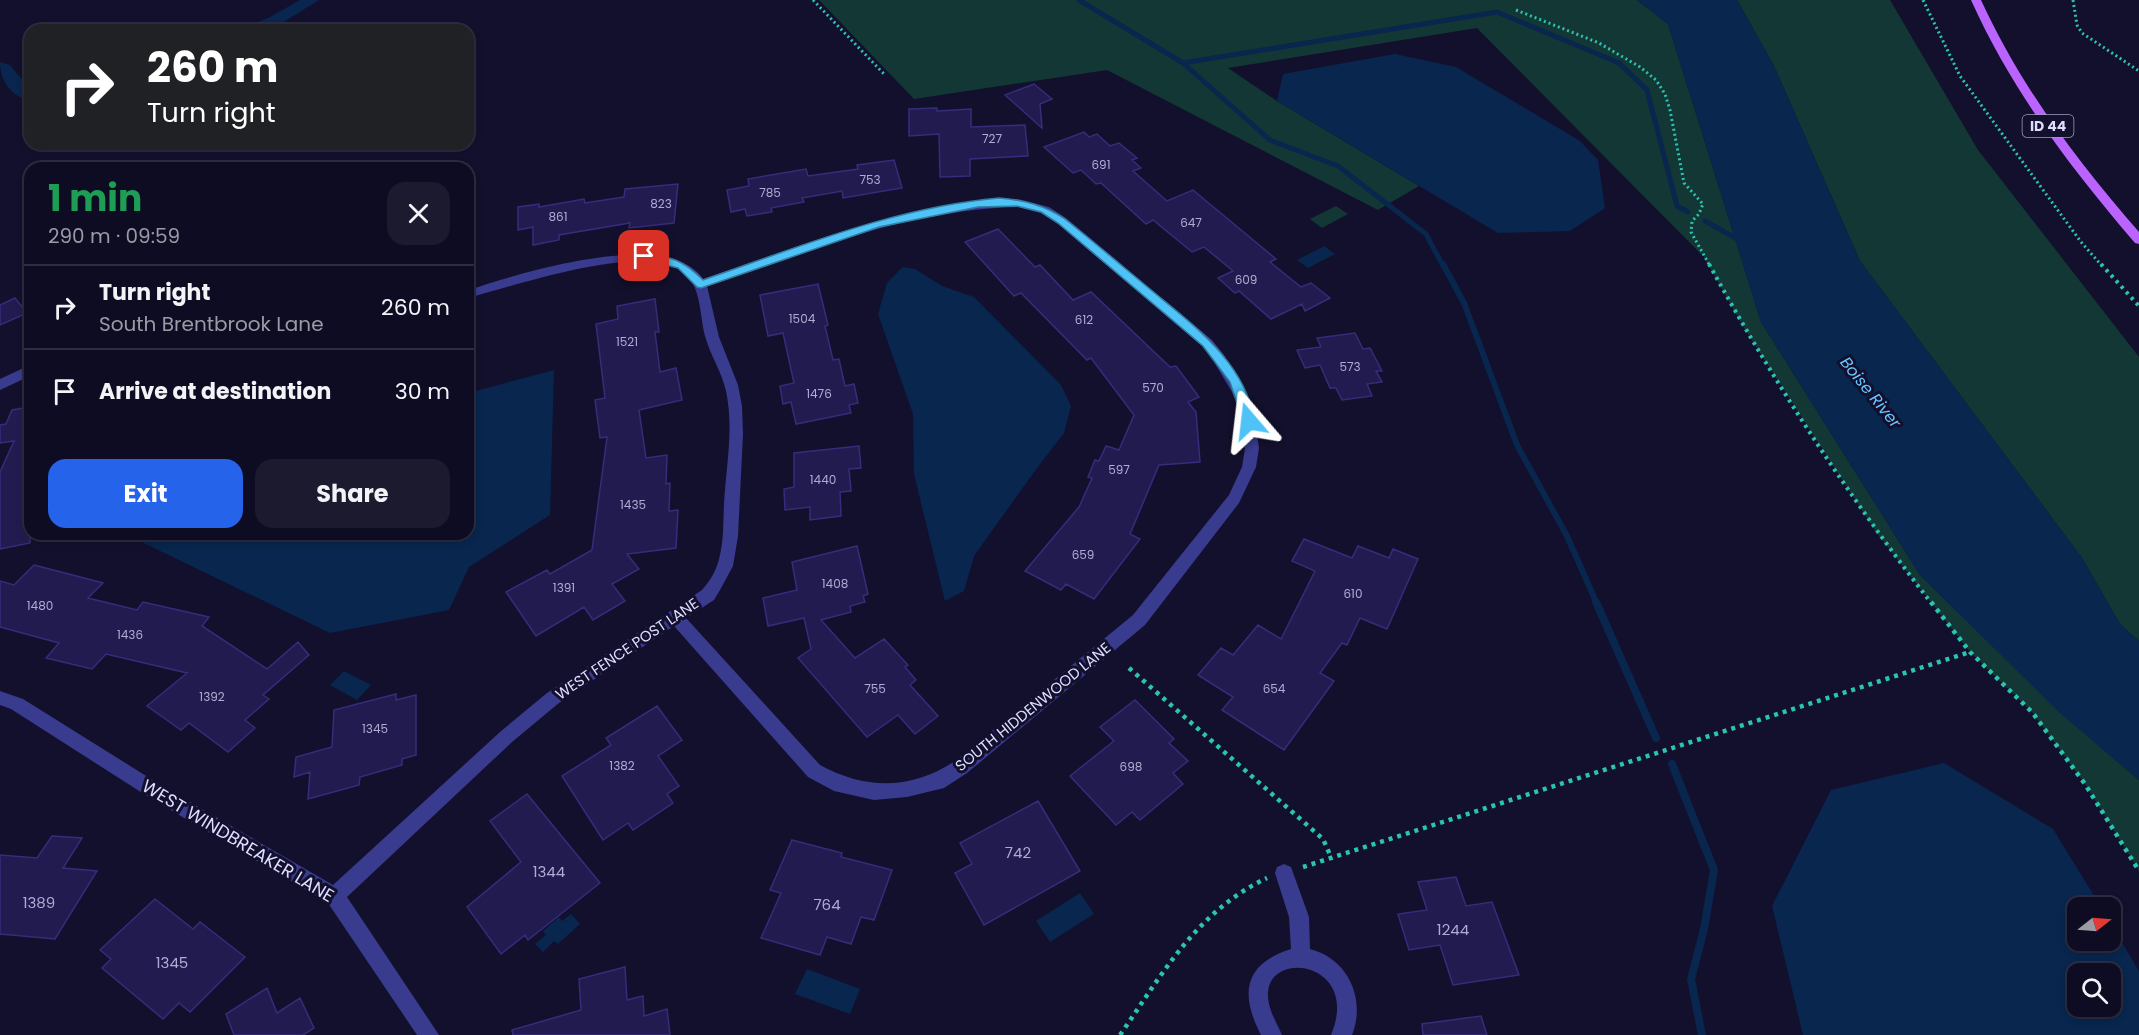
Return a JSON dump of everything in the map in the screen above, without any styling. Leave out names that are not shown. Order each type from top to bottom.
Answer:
[{"type":"main road","name":"ID 44","points":[[1976,0],[2006,59],[2035,107],[2088,179],[2139,240]]},
{"type":"street","name":"SOUTH HIDDENWOOD LANE","points":[[675,617],[814,771],[840,785],[874,792],[908,789],[938,782],[961,767],[1139,620],[1161,596],[1242,486],[1250,461],[1251,434],[1246,408],[1235,381],[1207,343],[1062,221],[1045,210],[1018,203],[978,204],[876,224],[701,284]]},
{"type":"street","points":[[474,292],[509,281],[622,258],[644,256],[664,259],[682,266],[701,284]]},
{"type":"street","name":"WEST FENCE POST LANE","points":[[335,896],[506,737],[553,698],[708,595],[720,578],[729,554],[736,416],[732,388],[712,336],[701,284]]},
{"type":"street","points":[[0,385],[24,373]]},
{"type":"street","name":"WEST WINDBREAKER LANE","points":[[0,698],[17,704],[153,790],[335,896],[429,1035]]},
{"type":"street","points":[[1284,873],[1299,916],[1301,957]]},
{"type":"street","points":[[1272,1035],[1262,1021],[1257,1006],[1257,990],[1263,976],[1272,965],[1286,958],[1301,957],[1316,960],[1330,969],[1340,981],[1347,995],[1349,1011],[1341,1035]]},
{"type":"path","points":[[813,0],[884,74]]},
{"type":"path","points":[[1923,0],[1960,76],[2081,242],[2139,306]]},
{"type":"path","points":[[2073,0],[2077,25],[2082,33],[2139,71]]},
{"type":"path","points":[[1516,10],[1584,37],[1632,61],[1652,74],[1664,91],[1672,116],[1684,183],[1702,201],[1701,213],[1692,221],[1691,232],[1744,328],[1876,532],[1970,651],[2032,712],[2085,784],[2139,871]]},
{"type":"path","points":[[1120,1035],[1199,925],[1230,896],[1263,879],[1970,651]]},
{"type":"path","points":[[1129,668],[1323,838],[1331,858]]},
{"type":"green space","points":[[819,0],[1637,0],[1668,24],[1761,322],[1920,575],[2061,713],[2139,780],[2139,871],[2085,784],[2032,712],[1970,652],[1876,532],[1744,328],[1704,257],[1477,28],[1228,68],[1277,101],[1419,186],[1378,210],[1107,70],[914,99]]},
{"type":"green space","points":[[1737,0],[1890,0],[1978,150],[2139,357],[2139,641],[2120,624],[2082,558],[1860,261],[1774,66]]},
{"type":"green space","points":[[1336,206],[1348,214],[1322,228],[1310,219]]},
{"type":"water","name":"Boise River","points":[[1637,0],[1737,0],[1774,66],[1860,261],[2082,558],[2120,624],[2139,641],[2139,780],[2061,714],[1920,575],[1761,322],[1668,24]]},
{"type":"water","points":[[1395,54],[1456,67],[1580,141],[1598,160],[1605,208],[1570,231],[1498,233],[1277,101],[1283,74]]},
{"type":"water","points":[[1324,246],[1335,254],[1308,268],[1297,260]]},
{"type":"water","points":[[903,267],[915,269],[942,286],[974,297],[1061,385],[1071,406],[1064,433],[974,556],[964,591],[945,601],[914,474],[913,414],[878,314],[887,283]]},
{"type":"water","points":[[554,370],[550,515],[469,567],[449,610],[330,633],[137,540],[474,540],[474,391]]},
{"type":"water","points":[[344,671],[371,685],[357,700],[330,685]]},
{"type":"water","points":[[1944,763],[2053,829],[2095,897],[2067,897],[2067,951],[2121,951],[2121,941],[2139,971],[2139,1035],[1803,1035],[1772,906],[1831,790]]},
{"type":"water","points":[[1080,893],[1094,914],[1050,942],[1036,921]]},
{"type":"water","points":[[571,914],[580,924],[558,944],[554,941],[543,952],[535,944],[546,935],[543,931],[559,917],[562,921]]},
{"type":"water","points":[[807,969],[860,989],[850,1014],[795,994]]},
{"type":"building","points":[[1034,84],[1052,99],[1040,104],[1042,128],[1005,95]]},
{"type":"building","points":[[937,108],[937,111],[971,109],[971,127],[1025,125],[1028,156],[970,159],[970,176],[940,177],[939,134],[909,136],[909,109]]},
{"type":"building","points":[[1084,132],[1089,137],[1097,134],[1110,146],[1119,143],[1137,158],[1132,160],[1141,168],[1133,171],[1167,201],[1193,190],[1276,259],[1270,262],[1301,287],[1311,283],[1330,298],[1305,311],[1302,304],[1271,319],[1239,291],[1235,293],[1218,278],[1233,271],[1204,247],[1192,252],[1153,220],[1146,224],[1101,183],[1096,184],[1081,170],[1073,173],[1044,147]]},
{"type":"building","points":[[894,160],[902,188],[843,198],[842,191],[802,198],[804,202],[771,208],[772,212],[747,216],[745,209],[731,212],[727,190],[749,186],[748,179],[806,169],[808,176],[858,169],[857,165]]},
{"type":"building","points":[[678,184],[674,223],[629,228],[630,223],[559,235],[559,240],[533,245],[533,227],[518,230],[518,207],[539,204],[539,207],[584,199],[585,203],[624,197],[625,189]]},
{"type":"building","points":[[998,229],[1035,267],[1040,265],[1073,300],[1091,292],[1170,367],[1176,366],[1199,397],[1188,402],[1196,412],[1200,462],[1159,465],[1130,534],[1140,539],[1094,599],[1066,584],[1061,590],[1025,571],[1079,507],[1092,478],[1088,477],[1095,460],[1099,461],[1106,446],[1119,450],[1134,415],[1091,358],[1087,360],[1021,293],[1014,296],[965,242]]},
{"type":"building","points":[[818,284],[828,325],[825,326],[833,360],[839,359],[845,386],[854,384],[858,403],[849,405],[851,413],[796,424],[791,402],[783,404],[780,386],[794,383],[783,333],[768,336],[760,295]]},
{"type":"building","points":[[15,298],[24,309],[24,314],[0,325],[0,305]]},
{"type":"building","points":[[655,299],[659,332],[655,332],[660,372],[676,368],[682,400],[639,410],[646,458],[667,455],[666,484],[670,483],[669,511],[678,510],[676,548],[627,554],[639,569],[612,584],[625,601],[593,620],[584,607],[536,636],[506,592],[547,570],[550,574],[592,550],[607,437],[600,438],[595,400],[605,398],[596,324],[618,319],[617,306]]},
{"type":"building","points":[[1355,333],[1363,349],[1370,348],[1382,371],[1376,371],[1382,382],[1367,384],[1372,396],[1342,400],[1336,388],[1330,388],[1320,365],[1305,368],[1297,350],[1321,347],[1317,338]]},
{"type":"building","points":[[24,408],[24,540],[30,540],[30,543],[0,549],[0,472],[14,441],[0,443],[0,425],[6,424],[12,410]]},
{"type":"building","points":[[859,446],[861,468],[849,469],[851,491],[840,492],[841,516],[810,520],[810,507],[785,510],[784,489],[794,487],[794,453]]},
{"type":"building","points":[[1304,539],[1352,558],[1358,546],[1389,558],[1393,549],[1418,559],[1387,629],[1360,618],[1347,645],[1342,643],[1320,673],[1334,681],[1284,750],[1222,710],[1233,697],[1198,675],[1221,648],[1233,655],[1258,625],[1281,639],[1315,571],[1292,561]]},
{"type":"building","points":[[857,546],[868,594],[863,596],[865,602],[850,606],[851,612],[821,620],[855,658],[884,639],[908,665],[905,667],[916,680],[910,685],[938,716],[915,734],[898,715],[867,737],[798,658],[811,649],[804,618],[768,626],[763,598],[797,590],[792,562]]},
{"type":"building","points":[[34,565],[103,583],[88,598],[137,610],[143,602],[209,617],[202,626],[267,669],[298,642],[309,655],[263,695],[269,699],[245,720],[255,728],[228,752],[189,723],[181,730],[147,706],[187,673],[106,654],[92,669],[46,658],[59,643],[0,627],[0,581],[14,585]]},
{"type":"building","points":[[396,694],[396,700],[416,695],[416,755],[402,759],[402,765],[360,777],[359,785],[308,799],[310,772],[294,777],[296,757],[332,747],[334,710]]},
{"type":"building","points":[[1135,700],[1174,739],[1169,743],[1188,761],[1173,773],[1183,784],[1140,820],[1132,812],[1116,825],[1070,776],[1114,741],[1100,727]]},
{"type":"building","points":[[657,706],[682,740],[658,756],[679,786],[667,794],[673,803],[633,830],[628,823],[603,840],[562,776],[611,745],[606,738]]},
{"type":"building","points":[[527,794],[600,883],[528,940],[525,935],[501,954],[467,907],[521,862],[490,821]]},
{"type":"building","points":[[1038,801],[1080,871],[984,925],[955,873],[972,864],[960,843]]},
{"type":"building","points":[[52,836],[82,838],[63,868],[97,871],[55,939],[0,934],[0,855],[37,858]]},
{"type":"building","points":[[792,840],[842,853],[841,857],[892,870],[874,920],[861,917],[851,944],[827,937],[820,955],[761,938],[781,893],[770,890]]},
{"type":"building","points":[[1456,877],[1466,906],[1492,902],[1519,975],[1453,985],[1440,945],[1409,950],[1398,914],[1427,910],[1418,882]]},
{"type":"building","points":[[155,899],[193,929],[200,922],[245,957],[190,1012],[179,1003],[163,1019],[102,968],[111,959],[100,950]]},
{"type":"building","points":[[625,967],[627,1000],[643,996],[644,1016],[667,1009],[670,1035],[513,1035],[512,1030],[581,1010],[579,979]]},
{"type":"building","points":[[267,988],[277,1013],[300,998],[314,1028],[303,1035],[234,1035],[226,1014]]},
{"type":"building","points":[[1481,1016],[1487,1035],[1423,1035],[1422,1024]]},
{"type":"waterway","points":[[266,24],[311,0]]},
{"type":"waterway","points":[[1079,0],[1183,63]]},
{"type":"waterway","points":[[1183,63],[1497,12],[1619,63],[1647,90],[1677,206],[1688,212]]},
{"type":"waterway","points":[[1183,63],[1270,140],[1338,166],[1426,234],[1443,266]]},
{"type":"waterway","points":[[0,67],[24,93]]},
{"type":"waterway","points":[[1705,221],[1741,241]]},
{"type":"waterway","points":[[1443,264],[1464,303],[1517,445],[1567,536],[1597,604]]},
{"type":"waterway","points":[[1596,602],[1656,738]]},
{"type":"waterway","points":[[1672,764],[1714,870],[1704,929],[1691,979],[1702,1035]]},
{"type":"route","points":[[644,256],[664,259],[682,266],[701,284],[876,224],[999,202],[1018,203],[1045,210],[1062,221],[1207,343],[1235,381],[1249,421]]}]
